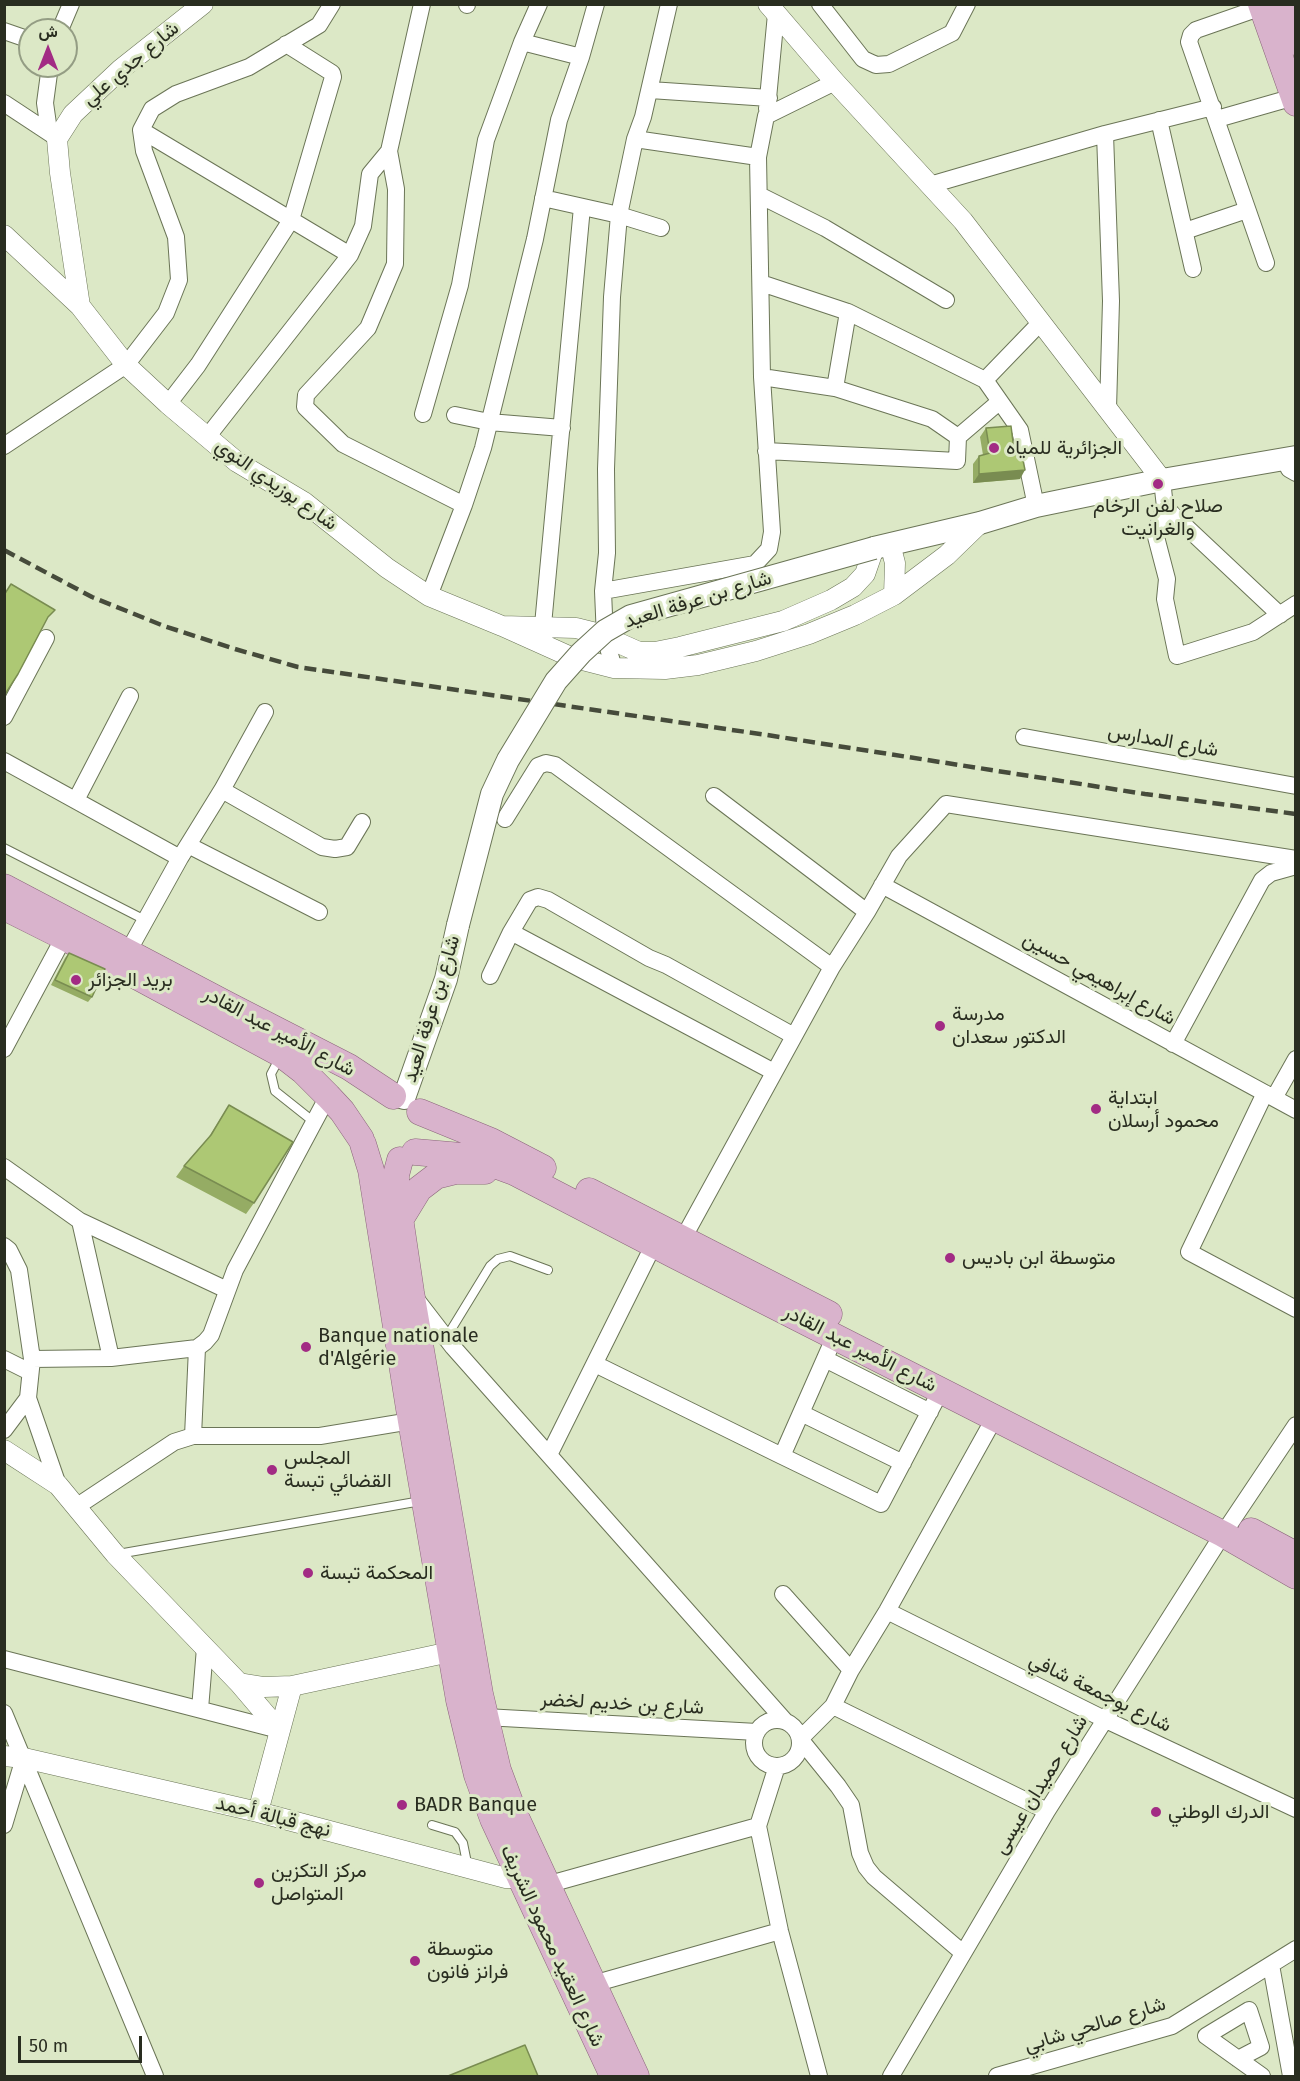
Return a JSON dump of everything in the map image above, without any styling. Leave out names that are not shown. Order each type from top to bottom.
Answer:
[{"type":"main road","points":[[1269,5],[1296,42]]},
{"type":"main road","points":[[1269,5],[1295,100]]},
{"type":"main road","name":"شارع بن عرفة العيد","points":[[406,1102],[446,979],[492,794],[508,760],[556,681],[605,631],[631,616],[1036,506],[1162,480],[1292,463]]},
{"type":"main road","name":"شارع الأمير عبد القادر","points":[[4,886],[281,1054],[303,1071],[342,1111],[362,1142]]},
{"type":"main road","name":"شارع الأمير عبد القادر","points":[[4,907],[64,937],[123,959],[228,1005],[349,1067],[406,1102],[490,1141],[668,1241],[1228,1527],[1296,1576]]},
{"type":"main road","points":[[382,1097],[406,1102],[424,1122],[421,1143],[407,1156],[384,1161],[374,1157],[365,1149],[358,1129],[365,1109],[382,1097]]},
{"type":"main road","name":"شارع العقيد محمود الشريف","points":[[362,1142],[371,1170],[450,1652],[477,1775],[493,1819],[533,1881],[593,1984],[636,2076]]},
{"type":"main road","name":"شارع الأمير عبد القادر","points":[[407,1156],[473,1157],[514,1172],[668,1241],[830,1348],[936,1401],[995,1418],[1228,1527],[1296,1555]]},
{"type":"main road","name":"شارع العقيد محمود الشريف","points":[[407,1156],[396,1176],[400,1220],[485,1717],[533,1881],[613,2076]]},
{"type":"main road","points":[[400,1220],[419,1189],[436,1176],[456,1171],[514,1172]]},
{"type":"street","name":"شارع جدي علي","points":[[53,135],[121,69],[203,4]]},
{"type":"street","points":[[4,446],[126,365],[166,313],[179,280],[176,237],[144,151],[141,130],[152,108],[176,94],[249,67],[319,25],[332,4]]},
{"type":"street","points":[[422,4],[389,151],[396,189],[394,264],[368,328],[306,395],[305,407],[343,444],[464,505]]},
{"type":"street","points":[[423,414],[460,285],[486,140],[522,42],[539,4]]},
{"type":"street","points":[[429,596],[464,505],[489,422],[535,239],[558,120],[581,57],[596,4]]},
{"type":"street","points":[[614,668],[605,638],[603,591],[606,553],[606,469],[612,297],[620,215],[635,139],[650,90],[669,4]]},
{"type":"street","points":[[820,4],[863,58],[876,65],[889,63],[951,33],[967,4]]},
{"type":"street","points":[[1266,263],[1189,42],[1196,30],[1269,5]]},
{"type":"street","points":[[772,9],[835,82],[963,221],[1162,480],[1165,507],[1155,533],[1167,579],[1165,599],[1177,656],[1253,632],[1296,604]]},
{"type":"street","points":[[603,591],[755,564],[769,549],[772,532],[762,377],[758,157],[769,98],[772,9]]},
{"type":"street","points":[[522,42],[581,57]]},
{"type":"street","points":[[168,404],[198,365],[291,220],[333,76],[332,73],[286,44]]},
{"type":"street","points":[[48,78],[45,103],[60,173],[80,306]]},
{"type":"street","points":[[766,116],[835,82]]},
{"type":"street","points":[[650,90],[769,98]]},
{"type":"street","points":[[930,185],[1159,120],[1295,100]]},
{"type":"street","points":[[4,103],[53,135]]},
{"type":"street","points":[[1159,120],[1193,269]]},
{"type":"street","points":[[141,130],[350,255]]},
{"type":"street","points":[[1105,134],[1111,301],[1107,409]]},
{"type":"street","points":[[635,139],[758,157]]},
{"type":"street","points":[[208,436],[350,255],[363,226],[370,174],[389,151]]},
{"type":"street","points":[[759,195],[825,228],[946,300]]},
{"type":"street","points":[[543,198],[620,215],[661,228]]},
{"type":"street","points":[[543,626],[582,207]]},
{"type":"street","points":[[1185,231],[1247,210]]},
{"type":"street","name":"شارع بوزيدي النوي","points":[[4,235],[80,306],[126,365],[237,462],[304,502],[387,568],[429,596],[571,657],[614,668],[665,669],[698,665],[756,651],[809,634],[855,615],[894,595],[947,555],[980,523]]},
{"type":"street","points":[[761,283],[848,312],[985,380],[1020,430],[1036,506]]},
{"type":"street","points":[[835,388],[848,312]]},
{"type":"street","points":[[985,380],[1041,322]]},
{"type":"street","points":[[762,377],[835,388],[932,418],[958,437]]},
{"type":"street","points":[[766,451],[957,461],[958,437],[999,402]]},
{"type":"street","points":[[455,415],[489,422],[562,428]]},
{"type":"street","points":[[1165,507],[1280,615]]},
{"type":"street","points":[[882,546],[895,563],[894,595]]},
{"type":"street","name":"شارع بوزيدي النوي","points":[[502,626],[576,628],[596,633],[639,652],[655,652],[783,621],[831,600],[854,587],[882,546]]},
{"type":"street","points":[[4,717],[46,638]]},
{"type":"street","points":[[76,801],[130,696]]},
{"type":"street","points":[[123,959],[265,712]]},
{"type":"street","name":"شارع المدارس","points":[[1024,737],[1296,786]]},
{"type":"street","points":[[4,761],[76,801],[320,912]]},
{"type":"street","points":[[505,819],[538,766],[546,763],[555,765],[832,967]]},
{"type":"street","points":[[222,790],[322,848],[347,847],[362,822]]},
{"type":"street","points":[[714,796],[867,912]]},
{"type":"street","points":[[549,1455],[595,1364],[668,1241],[774,1072],[832,967],[899,856],[946,804],[1296,859]]},
{"type":"street","points":[[1173,1044],[1262,880],[1271,873],[1296,866]]},
{"type":"street","name":"شارع إبراهيمي حسين","points":[[882,885],[1296,1110]]},
{"type":"street","points":[[490,976],[511,932],[530,900],[538,897],[548,900],[649,958],[794,1036]]},
{"type":"street","points":[[511,932],[774,1072]]},
{"type":"street","points":[[4,1049],[64,937]]},
{"type":"street","points":[[1296,1059],[1269,1096],[1189,1252],[1296,1309]]},
{"type":"street","points":[[4,1359],[31,1366],[197,1348],[205,1342],[211,1335],[235,1270],[256,1228],[328,1096]]},
{"type":"street","points":[[4,1167],[80,1221],[227,1290]]},
{"type":"street","points":[[80,1221],[111,1358]]},
{"type":"street","points":[[4,1246],[9,1250],[19,1270],[31,1366],[28,1398],[58,1485]]},
{"type":"street","points":[[411,1292],[446,1338],[549,1455],[785,1721],[795,1728],[800,1739],[838,1786],[850,1805],[860,1853],[866,1868],[873,1877],[963,1953]]},
{"type":"street","points":[[193,1436],[197,1348]]},
{"type":"street","points":[[782,1456],[830,1348]]},
{"type":"street","points":[[595,1364],[881,1504],[936,1401]]},
{"type":"street","points":[[4,1430],[28,1398]]},
{"type":"street","points":[[801,1413],[903,1463]]},
{"type":"street","points":[[785,1721],[778,1719],[765,1722],[754,1739],[757,1755],[769,1764],[785,1765],[792,1761],[800,1748],[800,1739],[833,1706],[851,1670],[887,1611],[995,1418]]},
{"type":"street","points":[[76,1507],[174,1442],[193,1436],[320,1436],[411,1420]]},
{"type":"street","name":"شارع حميدان عيسى","points":[[891,2076],[1047,1811],[1228,1527],[1296,1425]]},
{"type":"street","points":[[4,1450],[58,1485],[115,1554],[239,1683],[279,1730]]},
{"type":"street","points":[[783,1594],[851,1670]]},
{"type":"street","name":"شارع بوجمعة شافي","points":[[887,1611],[1106,1720],[1296,1809]]},
{"type":"street","points":[[200,1709],[205,1648]]},
{"type":"street","points":[[239,1683],[264,1688],[292,1686],[450,1652]]},
{"type":"street","points":[[4,1659],[279,1730]]},
{"type":"street","points":[[258,1812],[292,1686]]},
{"type":"street","points":[[833,1706],[1047,1811]]},
{"type":"street","points":[[4,1713],[14,1757],[155,2076]]},
{"type":"street","name":"شارع بن خديم لخضر","points":[[485,1717],[757,1732]]},
{"type":"street","points":[[4,1825],[14,1757]]},
{"type":"street","name":"نهج قبالة أحمد","points":[[14,1757],[258,1812],[506,1878],[533,1881]]},
{"type":"street","points":[[777,1766],[758,1826],[780,1931],[819,2076]]},
{"type":"street","points":[[533,1881],[758,1826]]},
{"type":"street","points":[[593,1984],[780,1931]]},
{"type":"street","name":"شارع صالحي شابي","points":[[996,2076],[1172,2026],[1296,1949]]},
{"type":"street","points":[[1271,1965],[1291,2076]]},
{"type":"street","points":[[1238,2059],[1262,2076]]},
{"type":"lane","points":[[4,848],[145,920]]},
{"type":"lane","points":[[281,1054],[271,1074],[275,1091],[315,1122]]},
{"type":"lane","points":[[446,1338],[490,1266],[498,1258],[510,1256],[548,1270]]},
{"type":"lane","points":[[115,1554],[424,1501]]},
{"type":"lane","points":[[432,1825],[455,1832],[464,1843],[468,1868]]},
{"type":"building","name":"الجزائرية للمياه","points":[[1011,426],[1014,450],[1021,450],[1025,470],[979,474],[979,456],[990,453],[986,428]]},
{"type":"building","points":[[11,584],[55,610],[48,617],[4,696],[4,595]]},
{"type":"building","name":"بريد الجزائر","points":[[69,953],[105,969],[92,997],[55,980]]},
{"type":"building","points":[[229,1105],[293,1142],[254,1203],[184,1166],[211,1135]]},
{"type":"building","points":[[525,2045],[538,2076],[448,2076]]},
{"type":"railway","points":[[4,550],[92,597],[164,626],[298,667],[767,735],[1145,794],[1296,814]]},
{"type":"place","name":"الجزائرية للمياه","points":[[994,448]]},
{"type":"place","name":"صلاح لفن الرخام والغرانيت","points":[[1158,484]]},
{"type":"place","name":"بريد الجزائر","points":[[76,980]]},
{"type":"place","name":"مدرسة الدكتور سعدان","points":[[940,1026]]},
{"type":"place","name":"ابتداية محمود أرسلان","points":[[1096,1109]]},
{"type":"place","name":"متوسطة ابن باديس","points":[[950,1258]]},
{"type":"place","name":"Banque nationale d'Algérie","points":[[306,1347]]},
{"type":"place","name":"المجلس القضائي تبسة","points":[[272,1470]]},
{"type":"place","name":"المحكمة تبسة","points":[[308,1573]]},
{"type":"place","name":"BADR Banque","points":[[402,1805]]},
{"type":"place","name":"الدرك الوطني","points":[[1156,1812]]},
{"type":"place","name":"مركز التكزين المتواصل","points":[[259,1883]]},
{"type":"place","name":"متوسطة فرانز فانون","points":[[415,1961]]}]
